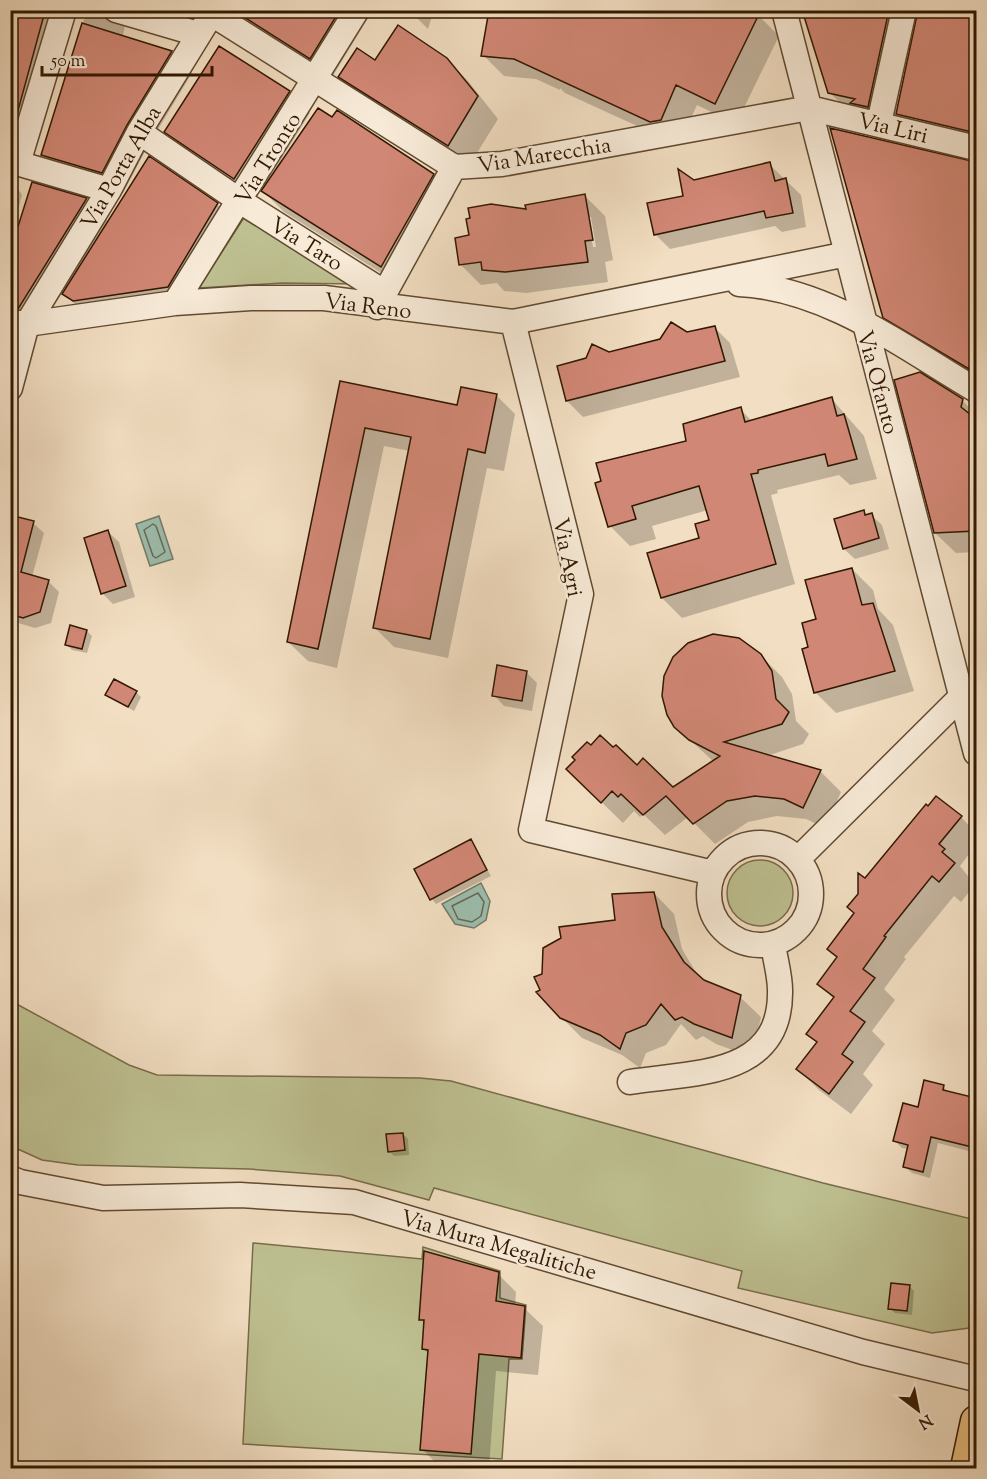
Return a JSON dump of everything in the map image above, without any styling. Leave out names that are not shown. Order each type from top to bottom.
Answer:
[{"type":"main road","points":[[966,1468],[976,1420]]},
{"type":"street","points":[[64,10],[14,162],[109,190]]},
{"type":"street","points":[[116,10],[157,16],[198,34]]},
{"type":"street","name":"Via Tronto","points":[[175,303],[357,10]]},
{"type":"street","name":"Via Ofanto","points":[[784,10],[976,753]]},
{"type":"street","points":[[879,123],[904,10]]},
{"type":"street","name":"Via Marecchia","points":[[212,12],[454,167],[502,164],[809,108]]},
{"type":"street","name":"Via Porta Alba","points":[[10,388],[19,323],[109,190],[139,132],[212,12]]},
{"type":"street","name":"Via Liri","points":[[809,108],[976,148]]},
{"type":"street","name":"Via Taro","points":[[139,132],[381,300]]},
{"type":"street","points":[[381,300],[454,167]]},
{"type":"street","name":"Via Reno","points":[[19,323],[175,303],[252,298],[381,300],[513,322],[847,254]]},
{"type":"street","name":"Via Reno","points":[[706,282],[766,285],[820,303],[864,324],[976,390]]},
{"type":"street","name":"Via Agri","points":[[513,322],[581,594],[531,830],[713,873]]},
{"type":"street","points":[[798,859],[962,698]]},
{"type":"street","points":[[763,842],[778,845],[798,859],[810,880],[812,896],[808,912],[800,926],[788,937],[773,944],[748,943],[726,933],[716,920],[710,905],[709,889],[713,873],[721,860],[733,850],[747,843],[763,842]]},
{"type":"street","points":[[630,1082],[735,1065],[763,1047],[778,1008],[780,989],[773,944]]},
{"type":"street","name":"Via Mura Megalitiche","points":[[10,1178],[20,1182],[103,1198],[240,1195],[354,1202],[863,1352],[976,1379]]},
{"type":"shaded area","points":[[245,216],[356,284],[282,283],[199,288]]},
{"type":"shaded area","points":[[760,860],[772,863],[783,870],[790,881],[793,893],[790,905],[783,916],[772,923],[760,926],[748,923],[737,916],[730,905],[727,893],[730,881],[737,870],[748,863]]},
{"type":"shaded area","points":[[11,1001],[129,1065],[157,1075],[420,1078],[451,1081],[823,1183],[976,1220],[976,1301],[969,1328],[932,1333],[738,1288],[742,1271],[434,1188],[429,1200],[340,1176],[249,1169],[78,1165],[42,1160],[11,1146]]},
{"type":"shaded area","points":[[253,1243],[422,1259],[423,1247],[500,1271],[500,1298],[526,1305],[522,1359],[509,1359],[502,1459],[243,1444]]},
{"type":"water","points":[[159,516],[173,559],[150,566],[136,524]]},
{"type":"water","points":[[481,883],[490,901],[486,920],[474,928],[455,924],[442,904]]},
{"type":"building","points":[[10,10],[25,10],[44,15],[16,118],[10,117]]},
{"type":"building","points":[[233,10],[340,10],[310,59]]},
{"type":"building","points":[[489,10],[761,10],[715,104],[676,85],[661,120],[650,122],[514,59],[481,56]]},
{"type":"building","points":[[802,10],[889,10],[868,107],[850,103],[855,99],[828,93]]},
{"type":"building","points":[[918,10],[976,10],[976,133],[896,114]]},
{"type":"building","points":[[82,23],[172,51],[127,125],[102,173],[41,155]]},
{"type":"building","points":[[398,25],[447,58],[478,96],[448,146],[338,77],[357,48],[375,60]]},
{"type":"building","points":[[219,46],[290,91],[234,179],[164,132]]},
{"type":"building","points":[[318,108],[332,117],[337,110],[434,174],[381,267],[261,191]]},
{"type":"building","points":[[830,128],[976,162],[976,338],[969,369],[883,318]]},
{"type":"building","points":[[149,156],[218,203],[168,287],[73,301],[62,294]]},
{"type":"building","points":[[770,162],[775,181],[786,178],[793,213],[766,218],[764,211],[654,235],[647,203],[683,196],[678,169],[694,180]]},
{"type":"building","points":[[32,182],[87,198],[18,309],[10,308],[10,252]]},
{"type":"building","points":[[585,194],[593,240],[585,241],[588,262],[505,272],[482,270],[481,262],[459,265],[455,238],[469,235],[466,219],[470,218],[468,208],[491,204],[526,209],[525,205]]},
{"type":"building","points":[[671,322],[687,332],[715,326],[725,361],[566,401],[557,366],[586,358],[592,344],[609,352],[660,339]]},
{"type":"building","points":[[920,372],[963,399],[961,407],[976,419],[976,531],[934,533],[894,380]]},
{"type":"building","points":[[340,381],[457,405],[461,387],[497,394],[485,453],[468,449],[430,639],[373,628],[411,437],[365,428],[318,649],[287,642]]},
{"type":"building","points":[[832,397],[837,416],[844,414],[857,459],[828,466],[825,454],[758,470],[758,473],[751,474],[776,564],[661,598],[647,553],[699,538],[695,524],[709,520],[699,486],[632,506],[636,519],[608,527],[595,483],[601,481],[596,463],[686,441],[683,424],[741,407],[745,422]]},
{"type":"building","points":[[864,510],[865,515],[872,513],[879,538],[843,549],[834,519]]},
{"type":"building","points":[[10,515],[34,521],[21,572],[49,580],[40,612],[23,618],[10,614]]},
{"type":"building","points":[[108,530],[126,586],[101,594],[84,538]]},
{"type":"building","points":[[852,568],[862,605],[873,603],[895,671],[814,693],[802,649],[808,647],[802,623],[816,619],[805,580]]},
{"type":"building","points":[[70,625],[87,630],[82,649],[65,645]]},
{"type":"building","points":[[713,634],[739,638],[761,654],[772,671],[776,699],[789,712],[782,724],[724,742],[821,770],[803,808],[784,799],[755,796],[727,801],[693,824],[666,796],[643,815],[621,794],[618,797],[612,791],[601,803],[566,769],[575,760],[572,757],[587,742],[591,745],[600,735],[613,747],[616,745],[637,765],[643,758],[673,787],[720,756],[689,740],[674,727],[667,715],[662,696],[664,676],[673,657],[688,643]]},
{"type":"building","points":[[497,665],[527,671],[522,701],[492,696]]},
{"type":"building","points":[[114,679],[137,691],[128,707],[105,695]]},
{"type":"building","points":[[936,796],[962,816],[939,844],[945,849],[942,852],[955,863],[939,882],[932,876],[884,936],[886,937],[863,969],[875,978],[850,1011],[865,1022],[842,1054],[853,1062],[829,1094],[796,1069],[817,1042],[806,1034],[834,997],[817,984],[837,957],[827,949],[854,913],[847,907],[858,894],[858,873],[865,878],[926,804],[928,806]]},
{"type":"building","points":[[471,839],[487,870],[430,900],[414,869]]},
{"type":"building","points":[[654,892],[662,927],[684,962],[704,980],[741,995],[732,1038],[694,1024],[682,1017],[675,1020],[661,1004],[646,1025],[626,1033],[620,1049],[600,1035],[560,1018],[536,992],[540,990],[534,977],[542,974],[543,948],[561,938],[559,927],[615,920],[612,894]]},
{"type":"building","points":[[924,1080],[944,1085],[943,1090],[976,1098],[976,1148],[931,1137],[923,1172],[903,1167],[908,1145],[893,1141],[903,1103],[918,1107]]},
{"type":"building","points":[[403,1133],[405,1150],[388,1152],[386,1134]]},
{"type":"building","points":[[424,1251],[499,1272],[496,1301],[525,1306],[521,1358],[479,1354],[471,1454],[420,1450],[428,1350],[422,1349],[424,1320],[419,1320]]},
{"type":"building","points":[[891,1283],[910,1285],[907,1311],[888,1309]]}]
